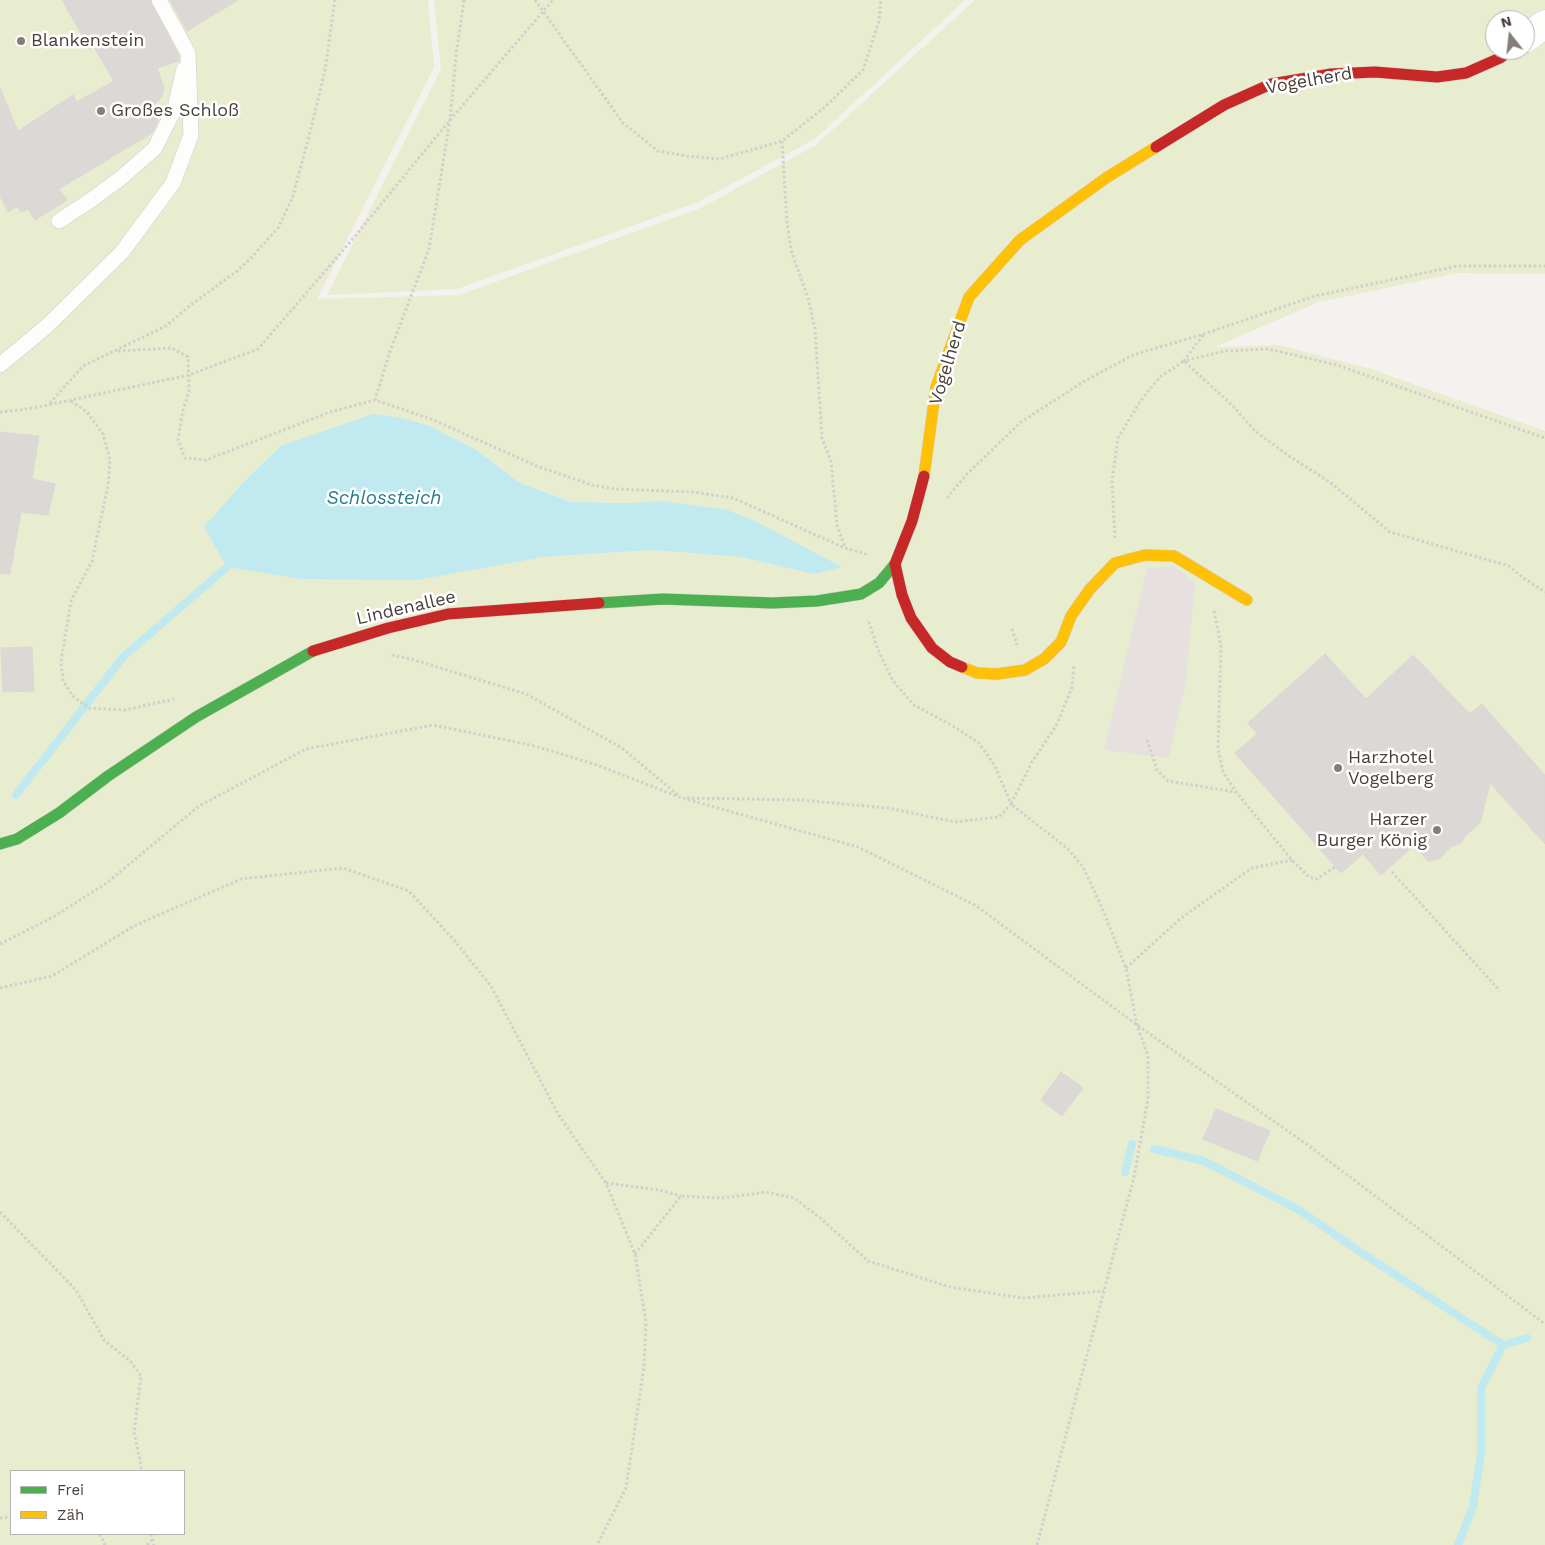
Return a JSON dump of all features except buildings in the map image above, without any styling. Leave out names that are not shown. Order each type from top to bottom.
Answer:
[{"type":"street","points":[[1535,32],[1545,24]]},
{"type":"street","name":"Vogelherd","points":[[895,564],[912,521],[923,483],[936,387],[969,297],[1020,240],[1123,168],[1224,105],[1271,84],[1331,74],[1375,72],[1437,77],[1466,73],[1495,60]]},
{"type":"street","points":[[895,564],[902,596],[911,618],[932,648],[950,662],[976,673],[997,674],[1025,670],[1044,659],[1061,642],[1071,616],[1090,589],[1116,564],[1144,555],[1174,556],[1247,600]]},
{"type":"street","name":"Lindenallee","points":[[0,844],[17,839],[59,813],[108,776],[196,717],[315,650],[388,628],[448,614],[663,599],[772,602],[808,601],[861,594],[879,583],[895,564]]},
{"type":"lane","points":[[0,365],[48,326],[122,252],[173,183],[191,135],[188,53],[159,0]]},
{"type":"lane","points":[[59,221],[121,178],[155,148],[175,108],[188,53]]},
{"type":"path","points":[[49,404],[83,366],[166,326],[237,271],[278,228],[292,199],[312,124],[325,70],[335,0]]},
{"type":"path","points":[[376,400],[389,354],[429,249],[450,120],[456,55],[464,0]]},
{"type":"path","points":[[535,0],[623,123],[658,151],[687,156],[720,158],[782,141],[825,107],[863,70],[879,21],[881,0]]},
{"type":"path","points":[[0,412],[20,410],[189,375],[258,349],[352,242],[450,120],[553,0]]},
{"type":"path","points":[[114,352],[172,348],[188,357],[189,391],[183,410],[178,440],[185,458],[206,460],[330,412],[376,400],[431,419],[538,467],[592,485],[616,489],[693,492],[734,498],[845,548],[837,526],[831,461],[822,438],[814,328],[808,298],[791,250],[787,223],[782,141]]},
{"type":"path","points":[[943,503],[967,474],[1021,422],[1084,382],[1133,355],[1204,334],[1315,296],[1457,266],[1545,266]]},
{"type":"path","points":[[1116,564],[1112,481],[1118,438],[1141,400],[1160,377],[1184,361],[1204,334]]},
{"type":"path","points":[[1184,361],[1225,351],[1268,349],[1337,364],[1545,438]]},
{"type":"path","points":[[1184,361],[1232,405],[1255,431],[1331,483],[1390,532],[1509,566],[1545,592]]},
{"type":"path","points":[[71,400],[87,412],[103,434],[110,460],[108,485],[92,561],[71,601],[61,662],[63,681],[73,696],[89,708]]},
{"type":"path","points":[[1206,574],[1220,646],[1218,748],[1223,772],[1236,792],[1292,860],[1309,877],[1317,879],[1335,867]]},
{"type":"path","points":[[861,594],[878,650],[893,682],[914,706],[953,726],[979,743],[995,766],[1011,804],[1068,849],[1082,867],[1102,908],[1126,968],[1137,1025],[1148,1056],[1148,1099],[1134,1176],[1038,1545]]},
{"type":"path","points":[[383,653],[411,659],[526,694],[622,748],[682,798],[810,801],[888,808],[955,822],[999,817],[1011,804],[1032,762],[1057,724],[1072,687],[1075,662]]},
{"type":"path","points":[[0,944],[54,916],[108,882],[199,806],[306,749],[432,725],[535,746],[597,765],[682,798],[858,847],[975,905],[1137,1025],[1310,1146],[1545,1324]]},
{"type":"path","points":[[1147,740],[1157,770],[1168,781],[1236,792]]},
{"type":"path","points":[[1126,968],[1180,918],[1252,868],[1292,860]]},
{"type":"path","points":[[0,988],[52,976],[134,926],[241,879],[343,868],[409,891],[454,940],[491,986],[558,1114],[606,1183],[635,1254],[646,1323],[644,1366],[626,1488],[597,1545]]},
{"type":"path","points":[[1392,872],[1500,991]]},
{"type":"path","points":[[606,1183],[660,1190],[681,1196],[722,1198],[766,1192],[794,1198],[868,1261],[950,1287],[1023,1298],[1104,1291]]},
{"type":"path","points":[[635,1254],[681,1196]]},
{"type":"path","points":[[0,1212],[76,1290],[104,1340],[131,1362],[140,1376],[134,1432],[142,1470]]},
{"type":"path","points":[[151,1535],[154,1545]]},
{"type":"path","points":[[147,1545],[152,1540]]},
{"type":"green space","points":[[0,0],[428,0],[434,67],[317,299],[459,295],[701,208],[816,145],[975,0],[1545,0],[1545,274],[1458,273],[1319,302],[1215,347],[1279,345],[1371,369],[1545,431],[1545,1545],[0,1545]],"holes":[[[403,418],[430,426],[475,449],[520,483],[571,502],[628,503],[662,501],[814,574],[741,557],[653,550],[543,557]]]},
{"type":"green space","points":[[434,0],[965,0],[815,139],[698,202],[457,289],[327,295],[441,69]]},
{"type":"shaded area","points":[[1175,566],[1195,582],[1186,681],[1169,758],[1104,750],[1147,568]]},
{"type":"water","name":"Schlossteich","points":[[373,414],[403,418],[430,426],[475,449],[520,483],[571,502],[628,503],[662,501],[727,510],[755,521],[842,567],[814,574],[741,557],[653,550],[543,557],[417,580],[301,579],[227,567],[204,527],[240,486],[281,446]]},
{"type":"waterway","points":[[16,795],[123,657],[227,567]]},
{"type":"waterway","points":[[1125,1172],[1132,1144]]},
{"type":"waterway","points":[[1154,1149],[1204,1161],[1299,1210],[1503,1345]]},
{"type":"waterway","points":[[1458,1545],[1473,1506],[1481,1453],[1481,1388],[1503,1345],[1527,1338]]},
{"type":"traffic: fast","points":[[599,603],[663,599],[772,603],[817,601],[861,594],[879,583],[895,564]]},
{"type":"traffic: fast","points":[[0,844],[17,839],[59,813],[108,776],[196,717],[313,651]]},
{"type":"traffic: slow","points":[[924,476],[936,387],[969,297],[1020,240],[1106,178],[1156,147]]},
{"type":"traffic: slow","points":[[962,667],[977,673],[997,674],[1025,670],[1044,659],[1061,642],[1071,616],[1090,589],[1115,563],[1145,555],[1174,556],[1247,600]]},
{"type":"traffic: jam","points":[[1156,147],[1224,105],[1271,84],[1331,74],[1375,72],[1437,77],[1466,73],[1495,60]]},
{"type":"traffic: jam","points":[[924,476],[912,521],[895,564],[902,595],[911,618],[932,648],[950,662],[962,667]]},
{"type":"traffic: jam","points":[[313,651],[388,628],[448,614],[599,603]]},
{"type":"place","name":"Blankenstein","points":[[21,41]]},
{"type":"place","name":"Großes Schloß","points":[[101,111]]},
{"type":"place","name":"Harzhotel Vogelberg","points":[[1338,768]]},
{"type":"place","name":"Harzer Burger König","points":[[1437,830]]}]
